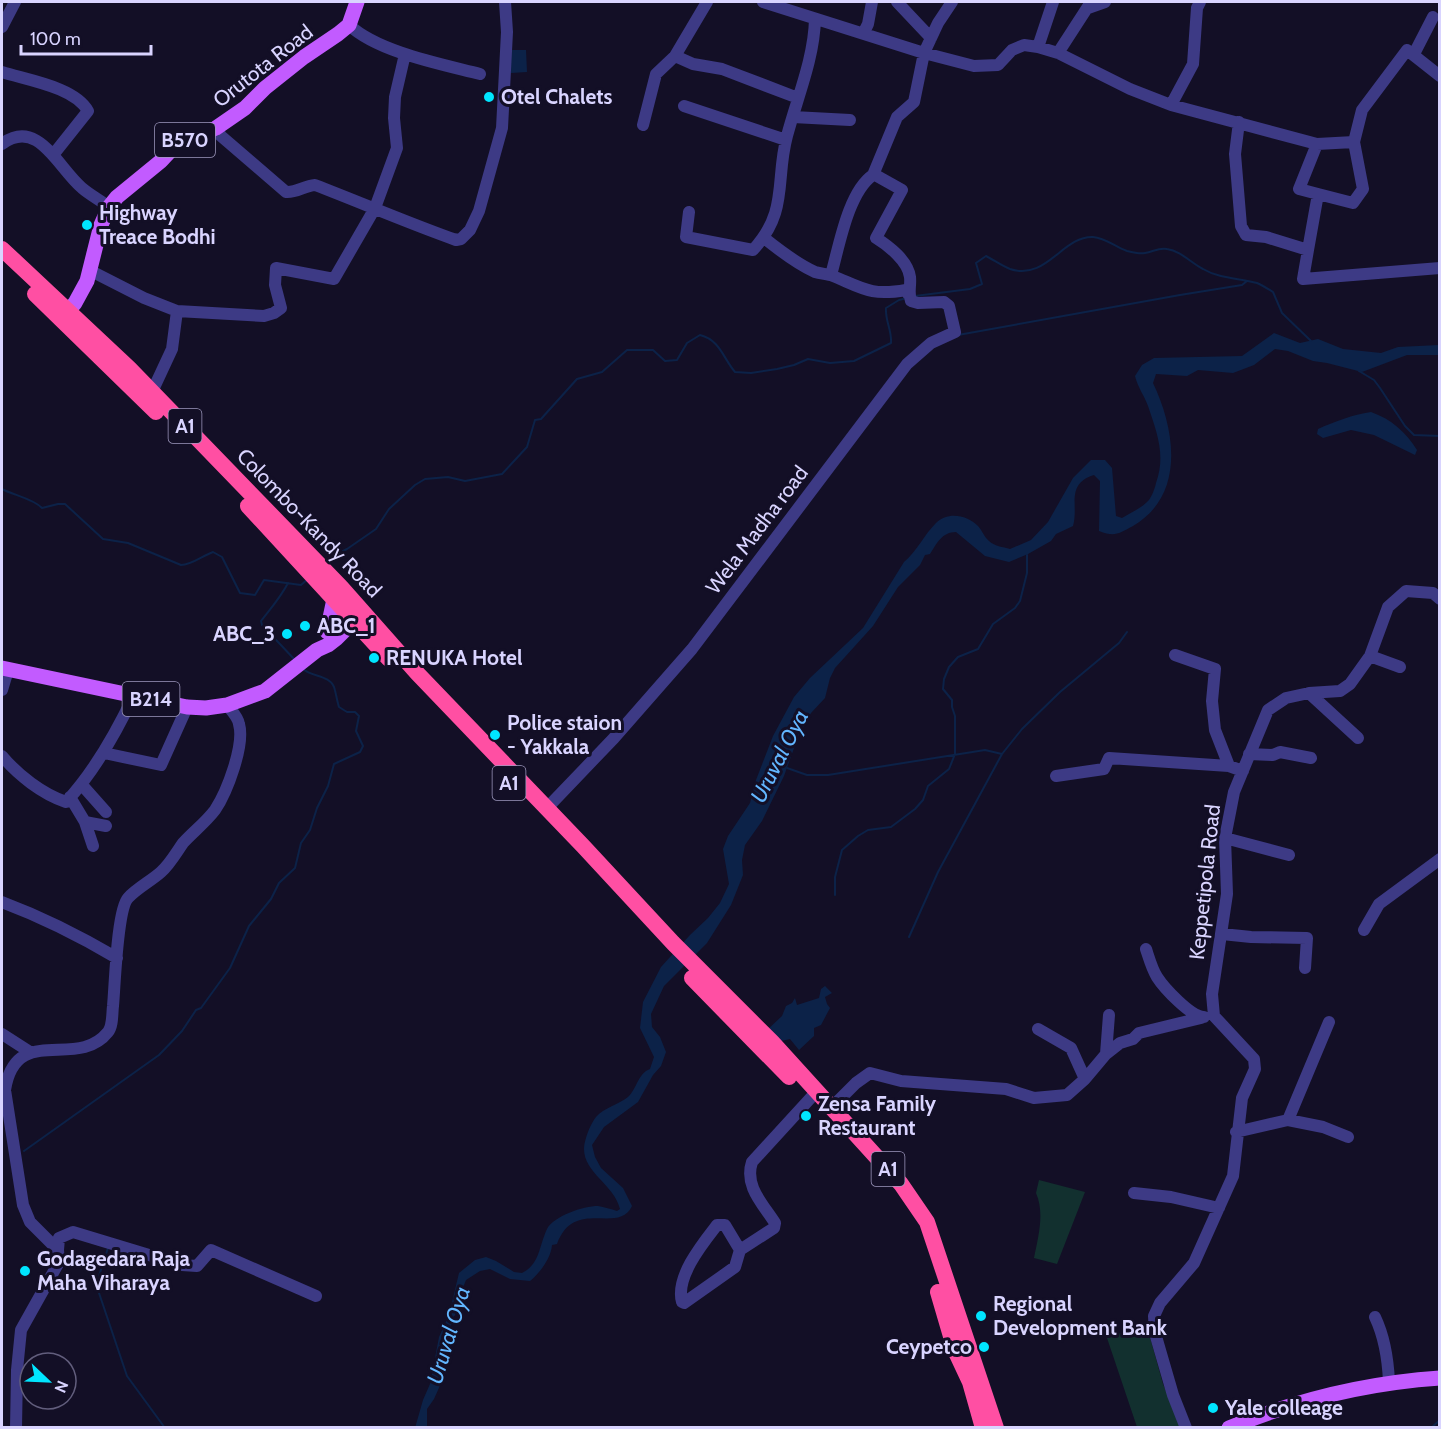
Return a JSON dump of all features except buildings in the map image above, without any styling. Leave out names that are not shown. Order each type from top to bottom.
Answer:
[{"type":"highway","name":"Colombo-Kandy Road","points":[[2,249],[213,468],[294,546]]},
{"type":"highway","name":"Colombo-Kandy Road","points":[[2,263],[152,392],[332,590],[402,657],[547,808],[580,849]]},
{"type":"highway","name":"Colombo-Kandy Road","points":[[356,613],[379,648],[580,849],[670,948],[813,1095]]},
{"type":"highway","name":"A1","points":[[813,1095],[832,1107],[901,1184],[927,1222],[983,1428]]},
{"type":"highway","name":"A1","points":[[813,1095],[892,1190],[912,1218],[962,1348],[982,1382],[996,1428]]},
{"type":"main road","points":[[349,25],[357,2]]},
{"type":"main road","name":"Orutota Road","points":[[65,315],[82,291],[91,271],[101,225],[109,207],[122,190],[161,162],[175,146],[216,128],[244,108],[281,75],[349,25]]},
{"type":"main road","points":[[332,590],[332,635],[352,636],[379,648]]},
{"type":"main road","name":"B214","points":[[5,669],[187,707],[206,708],[227,705],[265,691],[356,613]]},
{"type":"main road","points":[[1229,1428],[1324,1395],[1389,1382],[1440,1378]]},
{"type":"street","points":[[2,27],[15,2]]},
{"type":"street","points":[[216,128],[286,192],[293,193],[306,186],[315,185],[397,219],[456,240],[461,239],[470,230],[479,211],[502,128],[507,32],[505,2]]},
{"type":"street","points":[[643,125],[656,74],[675,56],[707,2]]},
{"type":"street","points":[[763,2],[864,32],[924,53],[974,66],[998,65],[1012,50],[1024,45],[1038,47],[1058,53],[1130,89],[1171,105],[1317,144],[1354,142]]},
{"type":"street","points":[[864,32],[868,24],[872,2]]},
{"type":"street","points":[[897,2],[931,38]]},
{"type":"street","points":[[873,176],[897,117],[914,102],[924,53],[952,2]]},
{"type":"street","points":[[1038,47],[1053,2]]},
{"type":"street","points":[[1058,53],[1089,5],[1105,2]]},
{"type":"street","points":[[1171,105],[1193,64],[1197,8],[1200,2]]},
{"type":"street","points":[[1414,54],[1433,17]]},
{"type":"street","points":[[689,212],[686,237],[753,250],[764,238],[779,203],[786,140],[814,40],[815,19]]},
{"type":"street","points":[[349,25],[360,35],[405,54],[480,74]]},
{"type":"street","points":[[1317,144],[1299,189],[1353,203],[1363,189],[1354,142],[1362,110],[1407,50],[1440,76]]},
{"type":"street","points":[[91,271],[144,298],[177,311],[264,316],[281,308],[275,285],[276,268],[334,279],[375,208],[397,147],[394,118],[395,97],[405,54]]},
{"type":"street","points":[[675,56],[693,64],[722,69],[798,98]]},
{"type":"street","points":[[2,72],[65,92],[84,103],[88,111],[53,154]]},
{"type":"street","points":[[684,105],[786,140]]},
{"type":"street","points":[[793,117],[850,120]]},
{"type":"street","points":[[1239,122],[1235,154],[1241,226],[1246,235],[1266,237],[1308,250]]},
{"type":"street","points":[[2,144],[9,138],[23,135],[37,140],[53,154],[81,188],[109,207]]},
{"type":"street","points":[[831,275],[850,209],[865,180],[877,176],[902,190],[876,238],[890,247],[904,265],[910,277],[910,297]]},
{"type":"street","points":[[1318,194],[1303,279],[1440,268]]},
{"type":"street","points":[[764,238],[816,273],[831,275],[862,290],[888,293],[906,290],[910,297]]},
{"type":"street","name":"Wela Madha road","points":[[547,808],[614,738],[692,649],[907,364],[931,344],[955,332],[949,306],[944,302],[918,303],[910,297]]},
{"type":"street","points":[[152,392],[172,349],[177,311]]},
{"type":"street","name":"Keppetipola Road","points":[[1214,1016],[1212,994],[1227,894],[1225,838],[1234,792],[1268,710],[1286,698],[1309,693],[1340,691],[1350,684],[1370,656],[1388,607],[1406,591],[1433,593],[1440,599]]},
{"type":"street","points":[[1175,655],[1215,669],[1212,701],[1215,730],[1229,765]]},
{"type":"street","points":[[1370,656],[1400,667]]},
{"type":"street","points":[[2,690],[5,669]]},
{"type":"street","points":[[1309,693],[1358,738]]},
{"type":"street","points":[[2,756],[12,769],[53,798],[66,802],[82,785],[104,753],[134,695]]},
{"type":"street","points":[[58,1250],[30,1222],[23,1205],[5,1090],[5,1076],[15,1062],[30,1052],[44,1049],[81,1049],[97,1044],[111,1029],[121,918],[127,899],[163,870],[183,843],[214,810],[224,790],[241,741],[239,722],[227,705]]},
{"type":"street","points":[[104,753],[161,765],[187,707]]},
{"type":"street","points":[[1249,754],[1273,755],[1280,752],[1311,758]]},
{"type":"street","points":[[1056,776],[1104,769],[1109,758],[1229,765],[1243,771]]},
{"type":"street","points":[[82,785],[106,812]]},
{"type":"street","points":[[70,797],[86,822],[93,846]]},
{"type":"street","points":[[86,822],[106,826]]},
{"type":"street","points":[[1225,838],[1289,855]]},
{"type":"street","points":[[1364,930],[1379,904],[1440,859]]},
{"type":"street","points":[[2,902],[29,912],[117,958]]},
{"type":"street","points":[[1222,934],[1306,938],[1305,968]]},
{"type":"street","points":[[1146,949],[1157,976],[1190,1012],[1201,1018]]},
{"type":"street","points":[[1106,1054],[1109,1015]]},
{"type":"street","points":[[832,1107],[856,1083],[870,1073],[901,1081],[1006,1089],[1034,1098],[1067,1095],[1106,1054],[1120,1043],[1133,1039],[1139,1033],[1214,1016],[1254,1059],[1255,1069],[1242,1098],[1236,1132],[1233,1176],[1194,1263],[1160,1303],[1154,1316],[1155,1333],[1173,1395],[1186,1428]]},
{"type":"street","points":[[1288,1120],[1329,1022]]},
{"type":"street","points":[[1038,1029],[1071,1048],[1085,1078]]},
{"type":"street","points":[[2,1034],[30,1052]]},
{"type":"street","points":[[740,1250],[725,1225],[717,1224],[698,1248],[691,1263],[681,1288],[682,1302],[684,1303],[735,1267],[740,1250],[774,1228],[775,1223],[752,1188],[748,1174],[752,1162],[813,1095]]},
{"type":"street","points":[[1236,1132],[1288,1120],[1323,1127],[1348,1137]]},
{"type":"street","points":[[1134,1193],[1171,1197],[1219,1208]]},
{"type":"street","points":[[16,1428],[17,1370],[21,1330],[59,1262],[58,1238],[73,1232],[182,1264],[197,1266],[211,1250],[316,1296]]},
{"type":"street","points":[[1375,1317],[1384,1336],[1389,1362],[1389,1382]]},
{"type":"green space","points":[[1039,1180],[1085,1192],[1057,1264],[1034,1258],[1040,1225],[1039,1201],[1036,1193]]},
{"type":"green space","points":[[1146,1323],[1163,1384],[1181,1427],[1137,1427],[1107,1338]]},
{"type":"water","points":[[510,50],[526,50],[527,72],[511,73]]},
{"type":"water","points":[[1274,333],[1300,343],[1318,339],[1343,349],[1381,353],[1398,347],[1439,345],[1439,355],[1407,355],[1362,372],[1313,361],[1288,351],[1275,349],[1254,365],[1233,373],[1198,370],[1187,376],[1156,374],[1153,383],[1167,420],[1171,460],[1162,497],[1150,513],[1133,526],[1116,534],[1099,531],[1100,481],[1094,475],[1079,484],[1076,490],[1073,526],[1056,534],[1051,541],[1028,554],[1009,562],[985,556],[956,532],[951,532],[940,539],[930,554],[925,555],[920,565],[898,587],[873,626],[835,668],[825,698],[811,713],[798,737],[784,776],[762,821],[745,845],[742,860],[743,875],[731,905],[707,943],[664,986],[651,1014],[652,1027],[660,1037],[666,1052],[661,1066],[653,1075],[638,1102],[604,1127],[592,1145],[601,1168],[623,1188],[632,1206],[626,1214],[617,1218],[585,1219],[574,1222],[565,1230],[557,1244],[552,1245],[550,1255],[544,1265],[530,1281],[510,1279],[490,1269],[480,1271],[466,1280],[458,1300],[457,1312],[453,1318],[440,1368],[442,1381],[427,1409],[427,1427],[415,1428],[430,1384],[439,1337],[449,1315],[459,1273],[475,1260],[486,1257],[514,1272],[522,1273],[536,1260],[547,1229],[556,1220],[592,1206],[617,1211],[620,1209],[616,1199],[586,1159],[584,1149],[587,1135],[596,1117],[628,1097],[643,1074],[650,1069],[654,1057],[640,1028],[643,1002],[661,967],[720,903],[729,884],[723,849],[728,836],[750,803],[773,736],[794,697],[810,678],[863,628],[904,562],[941,519],[957,516],[968,519],[978,526],[991,543],[1010,549],[1031,540],[1048,522],[1073,478],[1091,460],[1105,460],[1112,468],[1116,516],[1122,518],[1143,505],[1149,500],[1154,490],[1159,473],[1160,453],[1151,416],[1135,376],[1142,365],[1154,358],[1242,356]]},
{"type":"water","points":[[1371,412],[1385,418],[1403,432],[1417,450],[1415,455],[1374,435],[1351,430],[1323,438],[1317,434],[1318,429],[1331,423]]},
{"type":"water","points":[[825,986],[832,993],[825,997],[830,1008],[821,1025],[814,1028],[814,1036],[799,1050],[790,1039],[777,1042],[766,1031],[782,1016],[786,1006],[795,998],[797,1005],[819,998],[821,989]]},
{"type":"waterway","name":"Uruval Oya","points":[[915,296],[970,289],[982,284],[976,263],[986,256],[1010,269],[1023,271],[1044,264],[1072,243],[1093,237],[1133,252],[1172,250],[1209,272],[1259,284],[1273,292],[1282,313],[1311,341]]},
{"type":"waterway","points":[[958,335],[1242,285],[1247,281]]},
{"type":"waterway","name":"Uruval Oya","points":[[325,563],[376,529],[389,509],[425,479],[448,477],[465,481],[502,474],[527,447],[535,420],[541,419],[577,379],[602,372],[627,350],[653,350],[665,361],[677,360],[687,343],[700,335],[707,337],[717,345],[735,372],[751,373],[777,369],[808,359],[830,363],[854,361],[891,343],[886,308],[907,298]]},
{"type":"waterway","name":"Uruval Oya","points":[[1359,371],[1374,380],[1405,426],[1414,435],[1440,436]]},
{"type":"waterway","name":"Uruval Oya","points":[[2,489],[34,502],[42,508],[65,504],[103,539],[128,543],[181,565],[213,552],[222,557],[240,593],[255,595],[264,580],[301,585],[308,579]]},
{"type":"waterway","points":[[835,895],[835,877],[842,850],[868,830],[891,827],[915,809],[923,800],[928,786],[949,769],[955,754],[955,716],[952,700],[943,689],[944,679],[949,667],[958,657],[978,649],[993,624],[1015,608],[1020,601],[1027,573],[1027,555]]},
{"type":"waterway","points":[[288,583],[261,621],[262,625],[295,660]]},
{"type":"waterway","points":[[909,937],[938,872],[1002,754],[1022,729],[1060,692],[1119,643],[1127,632]]},
{"type":"waterway","points":[[24,1151],[159,1055],[182,1031],[230,968],[249,926],[271,899],[279,883],[295,868],[301,843],[310,830],[317,808],[328,786],[334,764],[360,752],[363,746],[356,731],[359,716],[355,712],[347,712],[339,707],[332,683],[303,669]]},
{"type":"waterway","points":[[787,768],[807,775],[828,775],[985,750],[1002,754]]},
{"type":"waterway","points":[[108,1248],[98,1279],[99,1293],[127,1376],[165,1428]]},
{"type":"waterway","name":"Uruval Oya","points":[[1431,1428],[1440,1420]]},
{"type":"place","name":"Otel Chalets","points":[[489,97]]},
{"type":"place","name":"Highway Treace Bodhi","points":[[87,225]]},
{"type":"place","name":"ABC_1","points":[[305,626]]},
{"type":"place","name":"ABC_3","points":[[287,634]]},
{"type":"place","name":"RENUKA Hotel","points":[[374,658]]},
{"type":"place","name":"Police staion - Yakkala","points":[[495,735]]},
{"type":"place","name":"Zensa Family Restaurant","points":[[806,1116]]},
{"type":"place","name":"Godagedara Raja Maha Viharaya","points":[[25,1271]]},
{"type":"place","name":"Regional Development Bank","points":[[981,1316]]},
{"type":"place","name":"Ceypetco","points":[[984,1347]]},
{"type":"place","name":"Yale colleage","points":[[1213,1408]]}]
